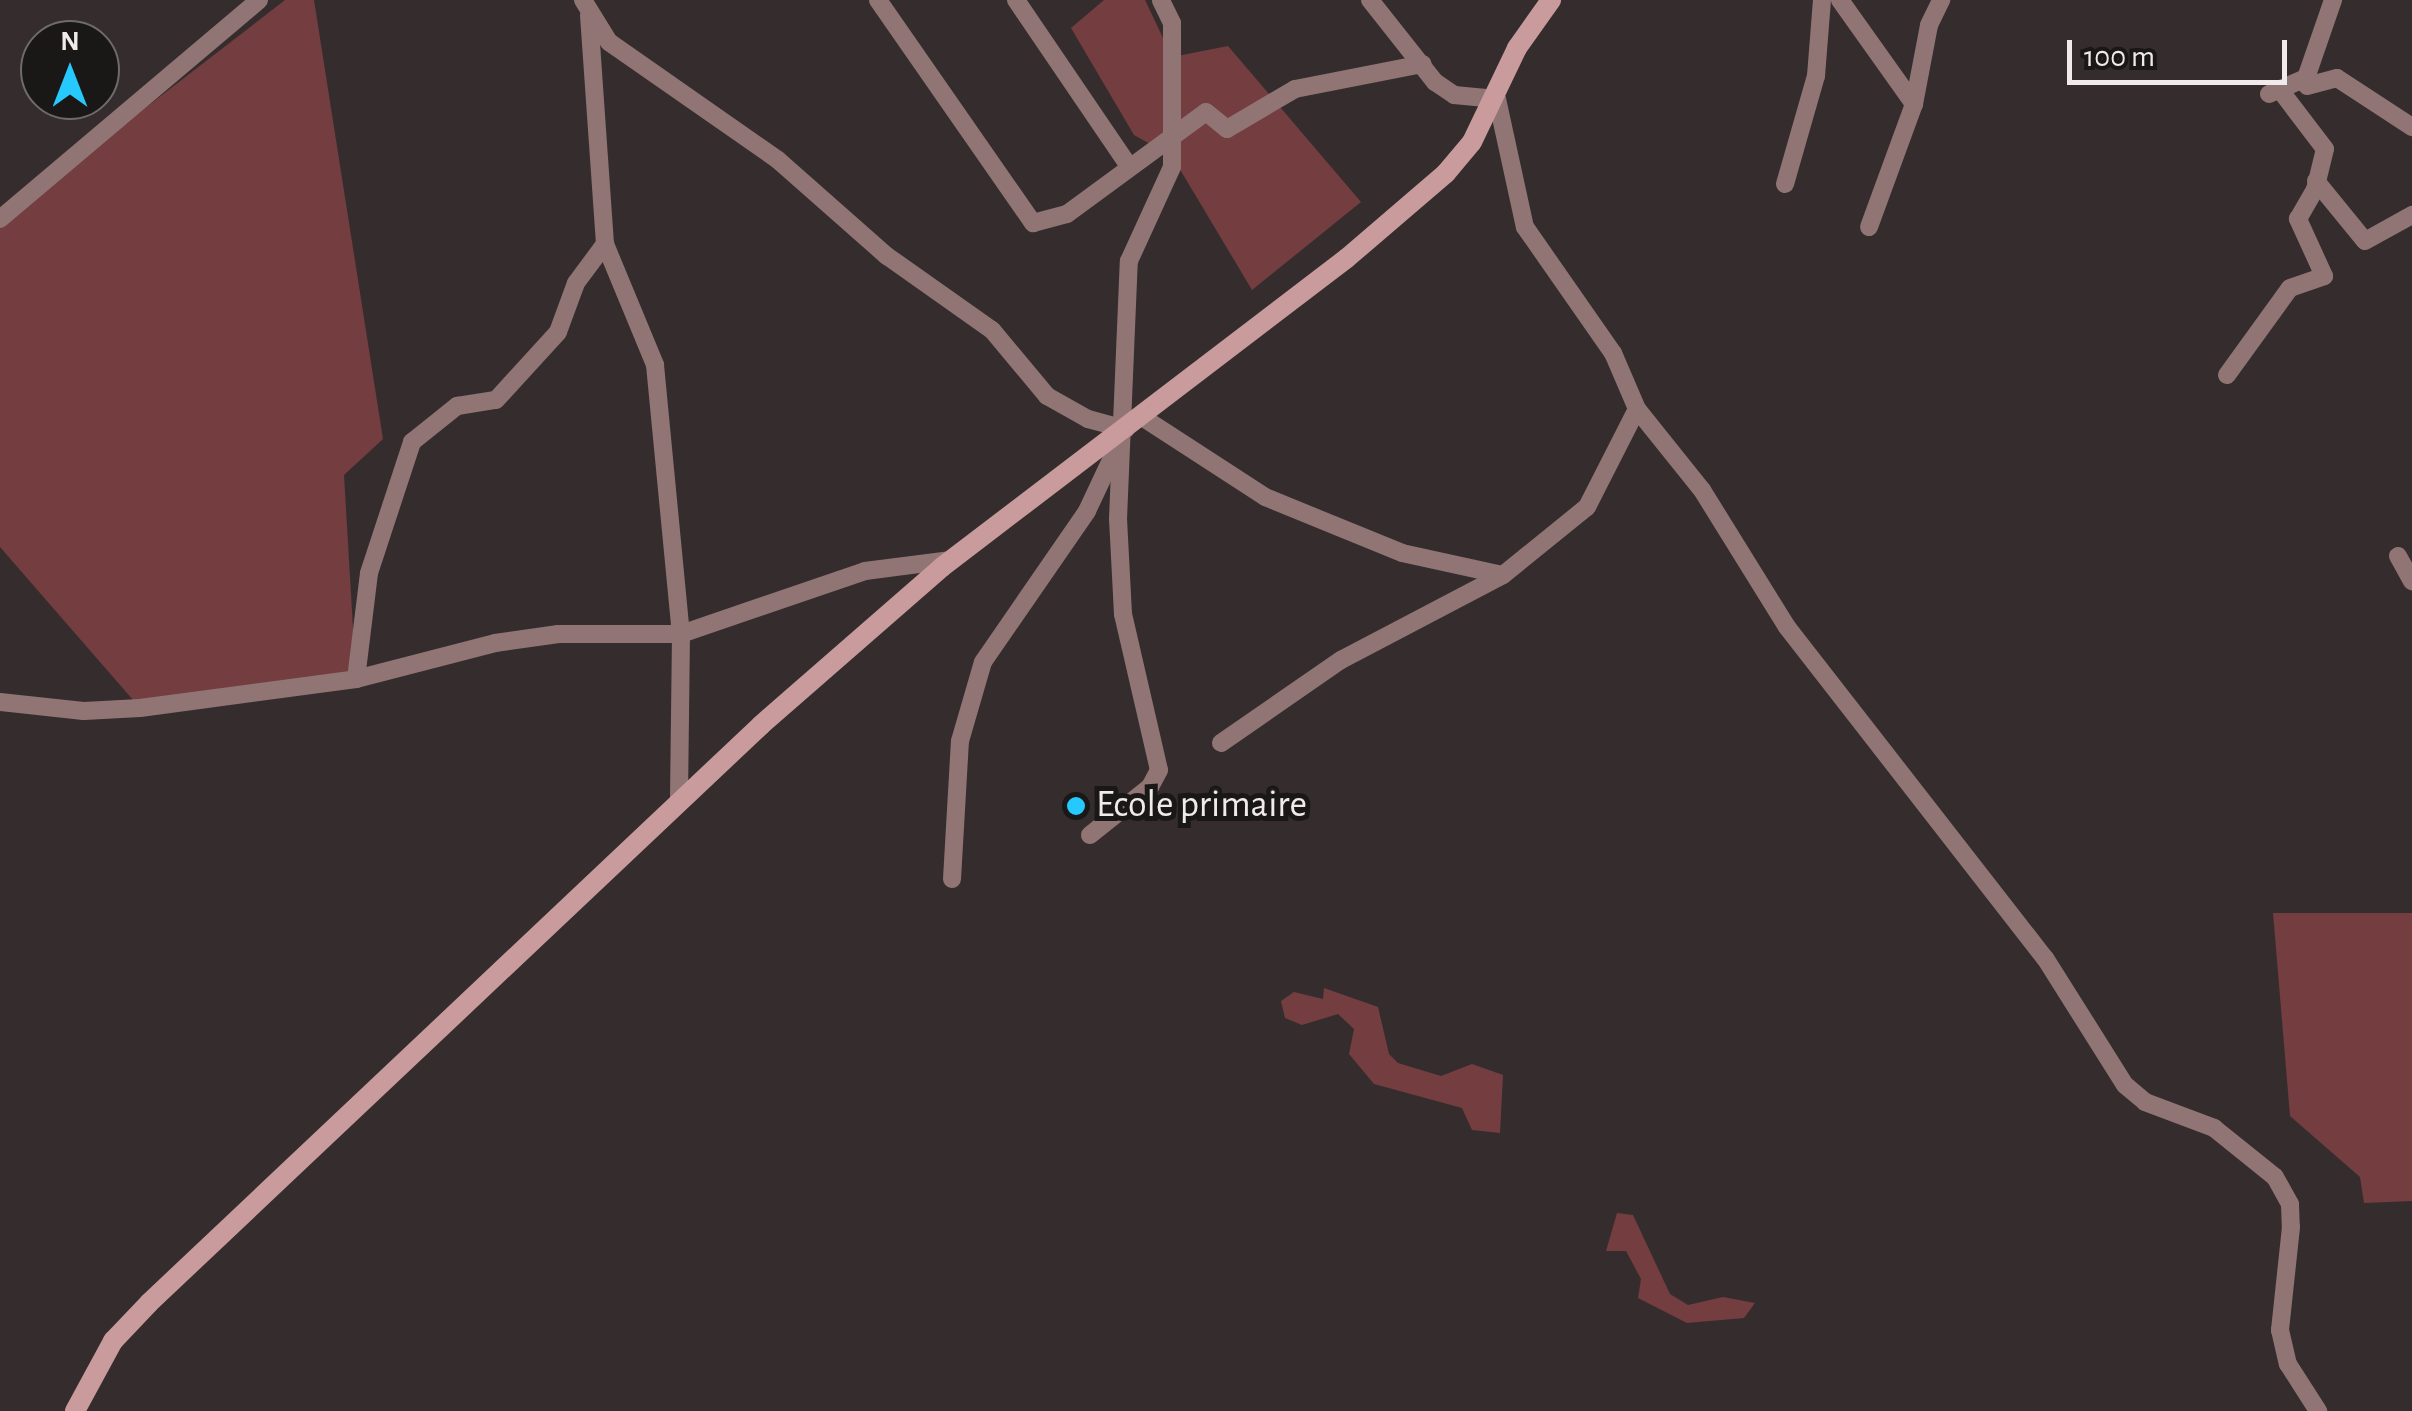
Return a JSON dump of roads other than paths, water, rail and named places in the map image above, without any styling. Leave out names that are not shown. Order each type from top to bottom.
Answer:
[{"type":"street","points":[[0,219],[258,0]]},
{"type":"street","points":[[878,0],[1034,224],[1067,214],[1129,166],[1172,142],[1206,112],[1227,129],[1295,89],[1423,64]]},
{"type":"street","points":[[1016,0],[1129,166]]},
{"type":"street","points":[[1090,834],[1150,787],[1160,770],[1123,614],[1118,519],[1134,423],[1119,386],[1129,261],[1172,167],[1172,23],[1161,0]]},
{"type":"street","points":[[1370,0],[1454,96],[1497,99]]},
{"type":"street","points":[[75,1411],[99,1362],[140,1312],[679,802],[951,560],[1134,423],[1405,210],[1472,142],[1497,99],[1517,48],[1552,0]]},
{"type":"street","points":[[1785,184],[1816,76],[1822,0]]},
{"type":"street","points":[[1840,0],[1914,104]]},
{"type":"street","points":[[1869,227],[1914,104],[1929,25],[1941,0]]},
{"type":"street","points":[[2313,133],[2306,82],[2333,0]]},
{"type":"street","points":[[586,8],[605,244],[655,366],[681,634],[679,802]]},
{"type":"street","points":[[586,8],[609,42],[778,160],[887,256],[992,330],[1047,396],[1088,419],[1134,423],[1266,497],[1402,553],[1504,575]]},
{"type":"street","points":[[2228,375],[2290,288],[2324,276],[2298,219],[2326,149],[2275,92],[2337,78],[2412,126]]},
{"type":"street","points":[[1497,99],[1525,227],[1613,353],[1636,409],[1702,490],[1787,627],[2045,958],[2124,1084],[2145,1102],[2214,1128],[2275,1176],[2290,1204],[2280,1330],[2288,1364],[2318,1411]]},
{"type":"street","points":[[2316,180],[2365,241],[2412,215]]},
{"type":"street","points":[[356,679],[369,573],[412,442],[456,406],[496,400],[558,332],[576,283],[605,244]]},
{"type":"street","points":[[1222,743],[1340,660],[1504,575],[1587,507],[1636,409]]},
{"type":"street","points":[[952,879],[960,742],[983,662],[1087,511],[1134,423]]},
{"type":"street","points":[[2398,556],[2412,580]]},
{"type":"street","points":[[0,702],[122,709],[356,679],[542,636],[681,634],[864,571],[951,560]]},
{"type":"place","name":"Ecole primaire","points":[[1076,806]]}]
